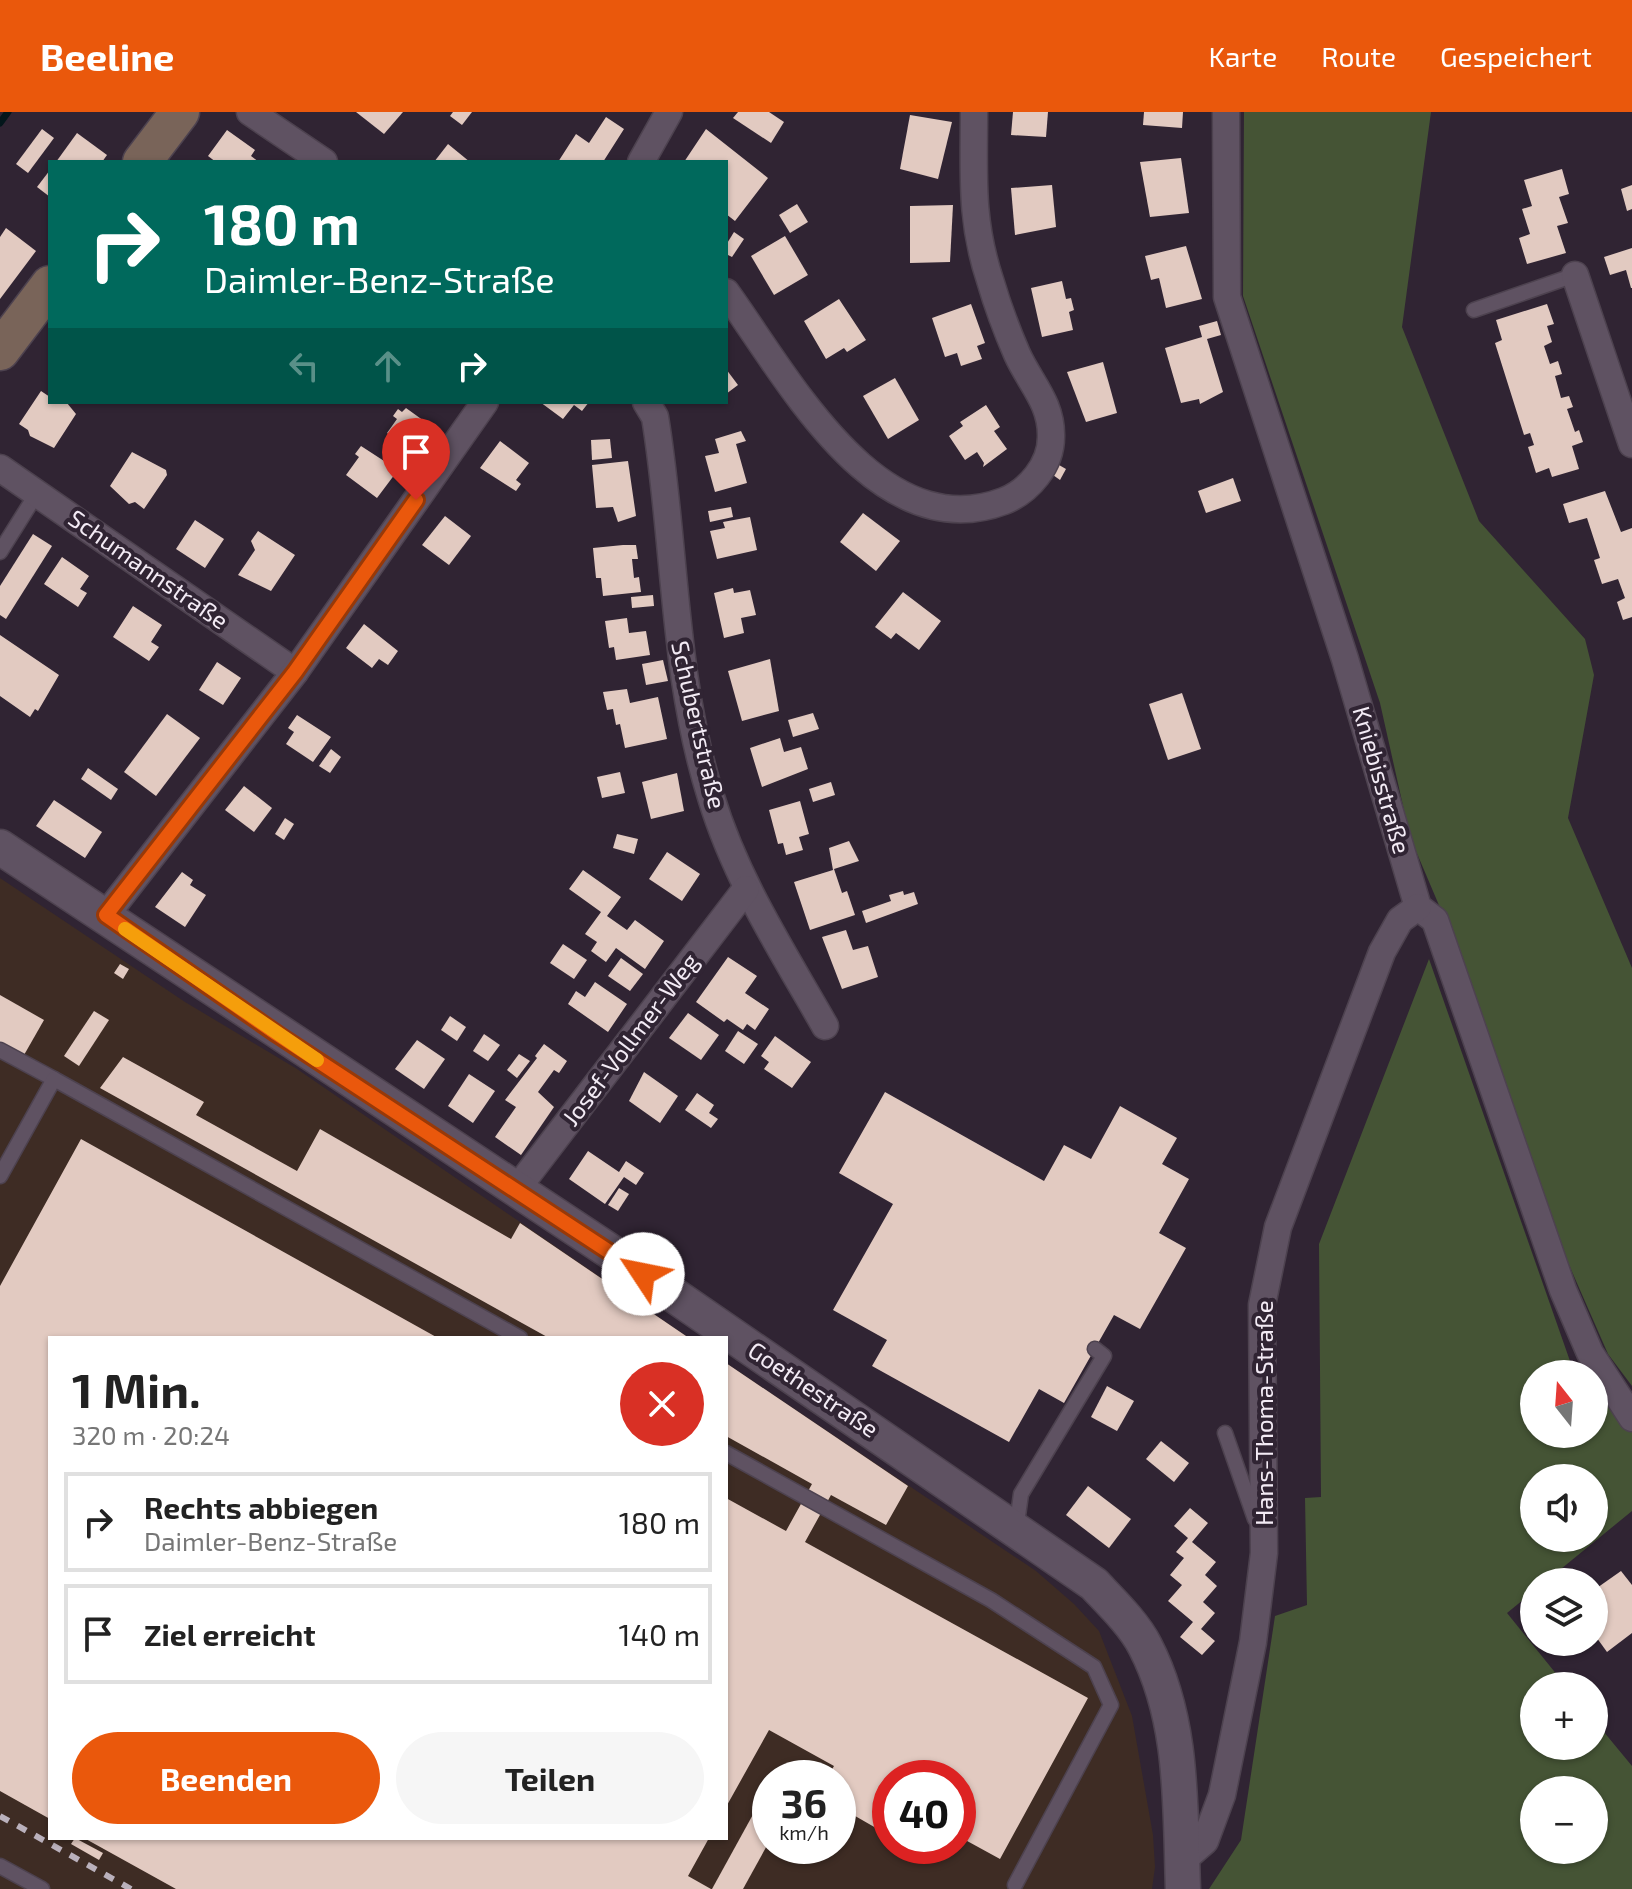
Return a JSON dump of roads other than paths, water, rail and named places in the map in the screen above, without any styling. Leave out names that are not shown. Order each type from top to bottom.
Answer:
[{"type":"main road","points":[[144,160],[180,112]]},
{"type":"main road","points":[[0,351],[48,288]]},
{"type":"street","points":[[250,112],[321,160]]},
{"type":"street","points":[[642,160],[669,112]]},
{"type":"street","points":[[728,295],[820,422],[879,482],[897,494],[936,508],[967,509],[1013,498],[1035,481],[1045,462],[1051,431],[1046,401],[1017,354],[990,280],[973,218],[974,112]]},
{"type":"street","name":"Kniebisstraße","points":[[1226,112],[1227,297],[1345,659],[1418,907],[1435,920],[1568,1302],[1590,1353],[1632,1418]]},
{"type":"street","points":[[1575,275],[1620,374],[1632,444]]},
{"type":"street","points":[[106,915],[295,672],[484,404]]},
{"type":"street","name":"Schubertstraße","points":[[647,404],[655,417],[662,455],[677,631],[711,797],[746,889],[825,1026]]},
{"type":"street","name":"Schumannstraße","points":[[0,468],[295,672]]},
{"type":"street","name":"Goethestraße","points":[[0,847],[516,1190],[1094,1584],[1145,1644],[1171,1722],[1181,1782],[1183,1875]]},
{"type":"street","name":"Josef-Vollmer-Weg","points":[[516,1190],[746,889]]},
{"type":"street","name":"Hans-Thoma-Straße","points":[[1183,1875],[1205,1841],[1222,1795],[1253,1642],[1264,1553],[1262,1305],[1278,1227],[1382,952],[1400,920],[1418,907]]},
{"type":"lane","points":[[1474,310],[1575,275]]},
{"type":"lane","points":[[0,552],[37,493]]},
{"type":"lane","points":[[0,1050],[516,1336]]},
{"type":"lane","points":[[0,1176],[54,1079]]},
{"type":"lane","points":[[1016,1530],[1021,1494],[1104,1356],[1095,1349]]},
{"type":"lane","points":[[1225,1433],[1264,1553]]},
{"type":"lane","points":[[728,1454],[991,1600],[1094,1667],[1111,1705],[1015,1888]]},
{"type":"lane","points":[[0,1866],[42,1889]]},
{"type":"waterway","points":[[0,123],[8,112]]},
{"type":"railway","points":[[0,1816],[131,1889]]}]
